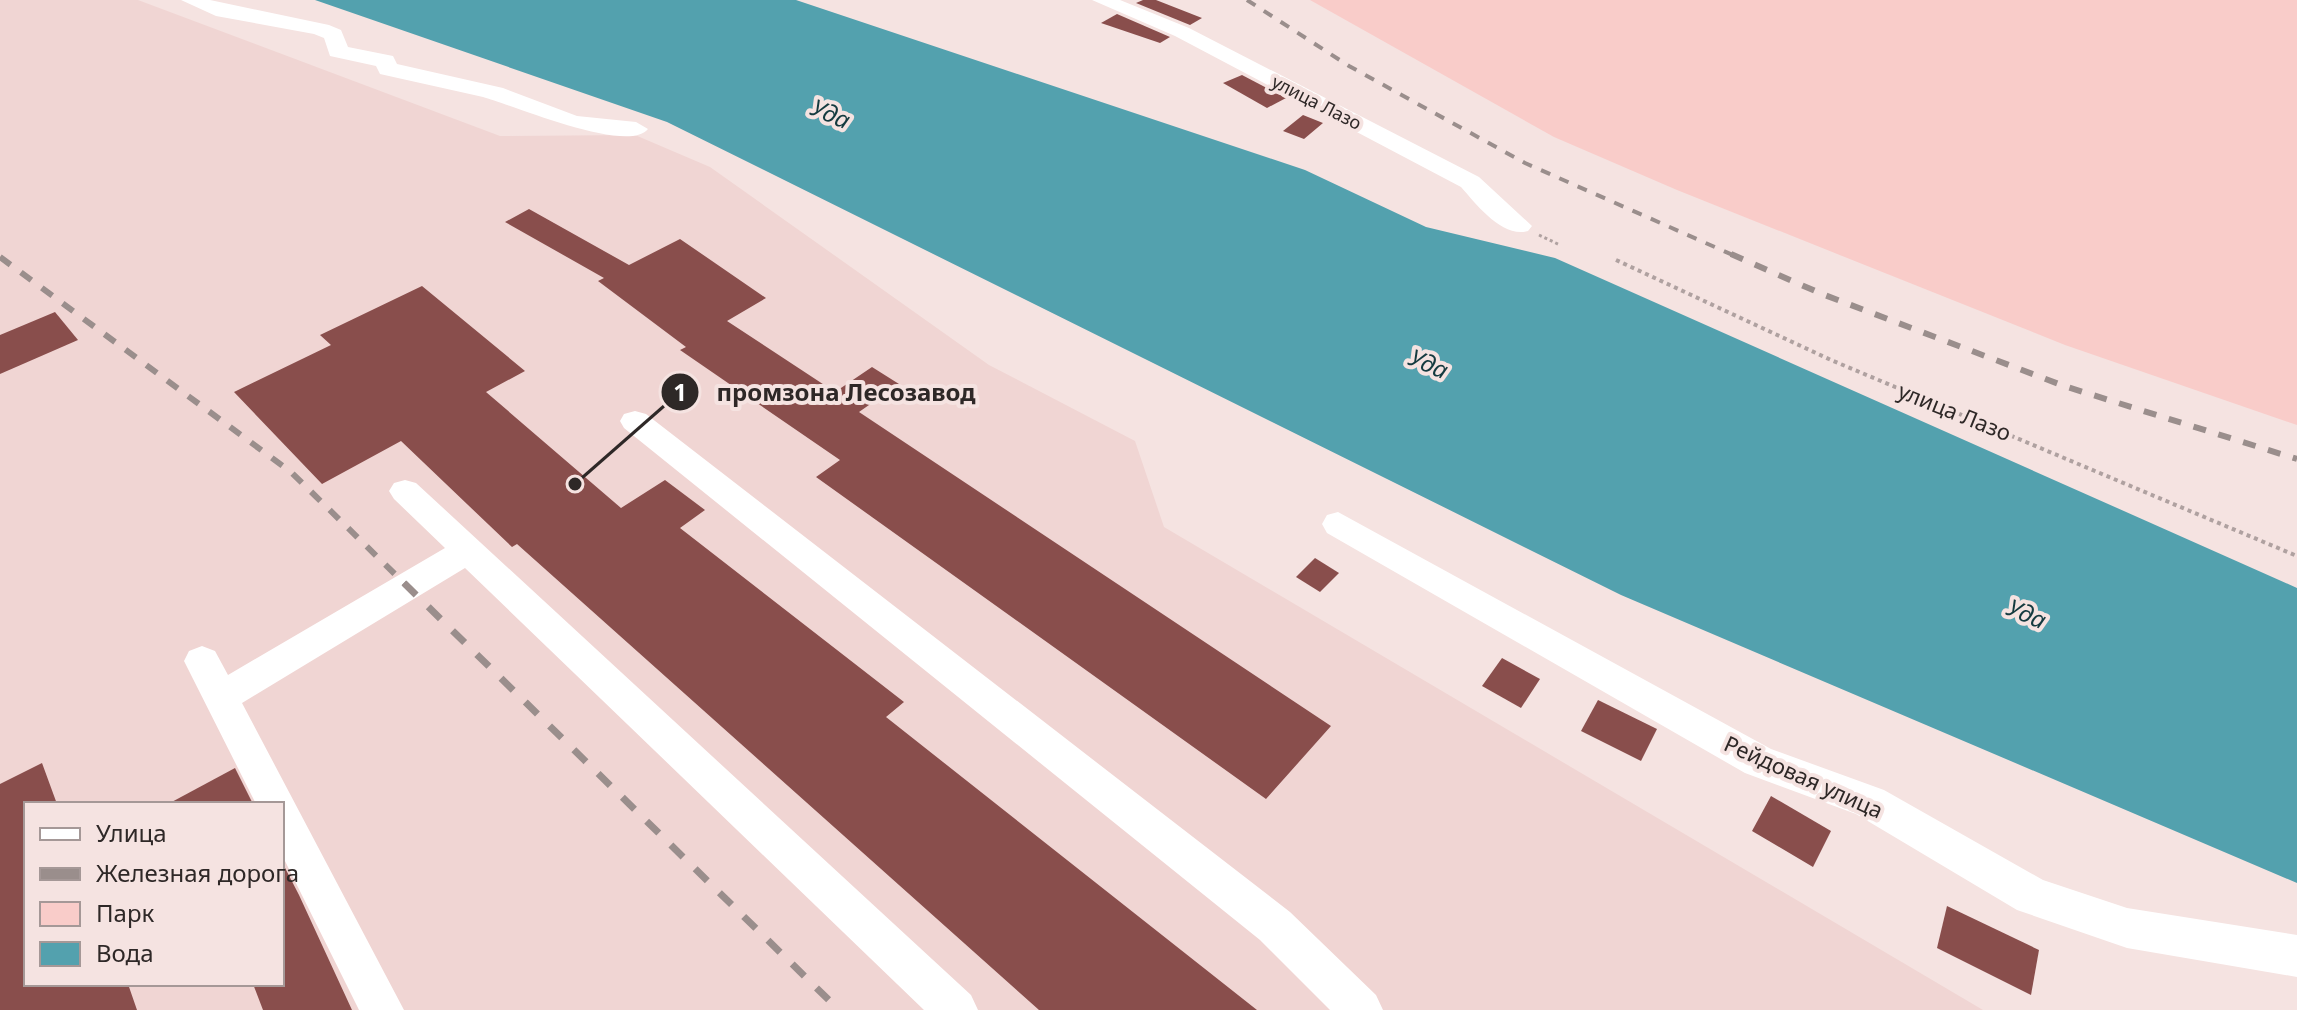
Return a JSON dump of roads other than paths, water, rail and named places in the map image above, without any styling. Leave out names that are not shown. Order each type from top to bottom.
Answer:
[{"type":"street","points":[[191,0],[233,14],[256,14],[334,34],[338,51],[385,61],[388,69],[400,74],[429,76],[495,93],[522,105],[551,111],[572,122],[636,129]]},
{"type":"street","name":"улица Лазо","points":[[1102,0],[1182,32],[1470,182],[1489,203],[1519,226]]},
{"type":"street","points":[[635,421],[1275,926],[1361,1010]]},
{"type":"street","points":[[405,491],[956,1010]]},
{"type":"street","name":"Рейдовая улица","points":[[1338,524],[1758,761],[1870,802],[2032,896],[2127,928],[2297,956]]},
{"type":"street","points":[[221,697],[467,551]]},
{"type":"street","points":[[202,661],[275,802]]},
{"type":"street","points":[[284,819],[382,1010]]},
{"type":"water","name":"Уда","points":[[315,0],[796,0],[1305,170],[1426,227],[1555,258],[2297,588],[2297,883],[1621,595],[667,122]]},
{"type":"railway","points":[[1247,0],[1349,66],[1525,163],[1735,256]]},
{"type":"railway","points":[[1731,254],[1822,294],[2064,386],[2297,459]]},
{"type":"railway","points":[[0,257],[291,472],[406,585]]},
{"type":"railway","points":[[404,583],[839,1010]]},
{"type":"place","name":"промзона Лесозавод","points":[[575,484]]}]
